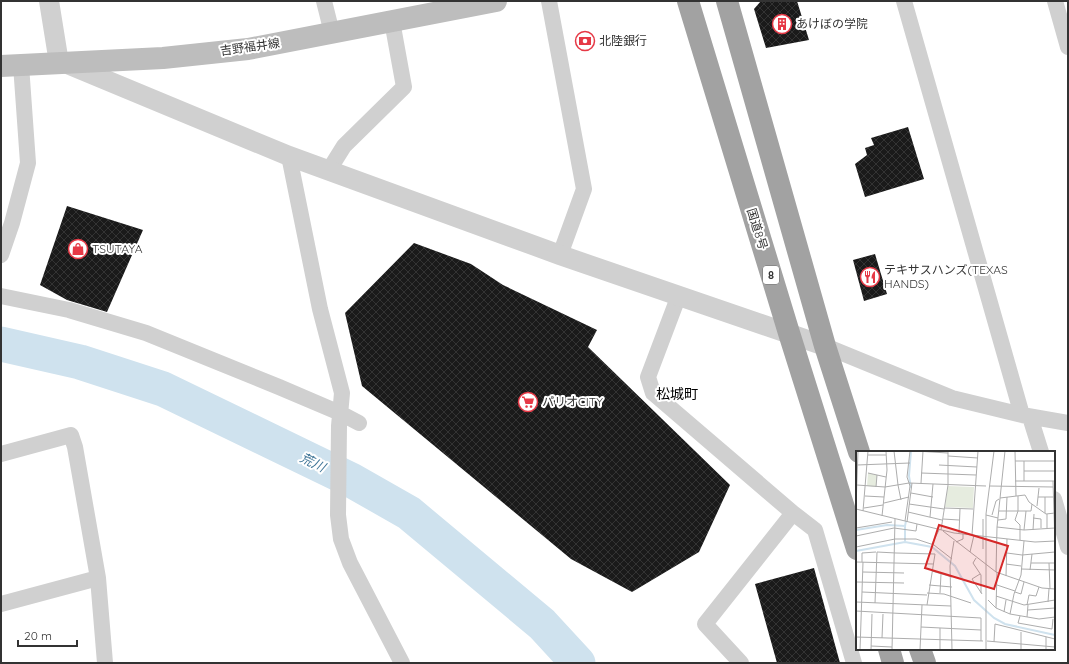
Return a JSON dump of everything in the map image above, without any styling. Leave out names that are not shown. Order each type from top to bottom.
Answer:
[{"type":"highway","name":"国道8号","points":[[688,1],[789,333],[856,546]]},
{"type":"highway","points":[[727,1],[825,346],[859,451]]},
{"type":"highway","points":[[889,650],[893,663]]},
{"type":"highway","points":[[920,650],[925,663]]},
{"type":"main road","name":"吉野福井線","points":[[11,66],[162,58],[232,51],[496,1]]},
{"type":"street","points":[[49,1],[62,63],[289,156],[560,255],[825,346],[952,398],[1026,416],[1068,422]]},
{"type":"street","points":[[324,1],[332,33]]},
{"type":"street","points":[[549,1],[584,189],[560,255]]},
{"type":"street","points":[[904,1],[1026,416],[1041,451]]},
{"type":"street","points":[[1055,1],[1068,47]]},
{"type":"street","points":[[329,170],[344,146],[404,87],[392,21]]},
{"type":"street","points":[[1,255],[12,223],[28,163],[11,66]]},
{"type":"street","points":[[289,156],[320,309],[342,393],[338,514],[341,539],[350,563],[402,663]]},
{"type":"street","points":[[1,296],[69,310],[146,333],[340,419],[359,423]]},
{"type":"street","points":[[679,296],[648,377],[653,393],[816,530],[854,663]]},
{"type":"street","points":[[1,454],[71,435],[76,447],[98,578],[105,663]]},
{"type":"street","points":[[1055,502],[1068,547]]},
{"type":"street","points":[[742,663],[704,624],[793,512]]},
{"type":"street","points":[[1,604],[98,578]]},
{"type":"building","name":"あけぼの学院","points":[[761,1],[797,1],[809,40],[766,48],[754,9]]},
{"type":"building","points":[[908,127],[924,179],[865,197],[855,164],[867,155],[865,148],[874,145],[871,138]]},
{"type":"building","points":[[67,206],[143,230],[107,312],[67,300],[40,285]]},
{"type":"building","points":[[414,243],[471,264],[503,285],[597,330],[588,347],[730,485],[699,552],[632,592],[571,559],[362,386],[345,313]]},
{"type":"building","name":"テキサスハンズ(TEXAS HANDS)","points":[[875,254],[887,294],[864,301],[853,260]]},
{"type":"building","points":[[814,568],[840,663],[777,663],[755,584]]},
{"type":"waterway","name":"荒川","points":[[1,344],[80,362],[163,389],[351,480],[409,513],[542,624],[578,663]]},
{"type":"place","name":"あけぼの学院","points":[[782,24]]},
{"type":"place","name":"北陸銀行","points":[[585,41]]},
{"type":"place","name":"TSUTAYA","points":[[78,249]]},
{"type":"place","name":"テキサスハンズ(TEXAS HANDS)","points":[[870,277]]},
{"type":"place","name":"パリオCITY","points":[[528,402]]},
{"type":"district","name":"松城町","points":[[677,394]]}]
